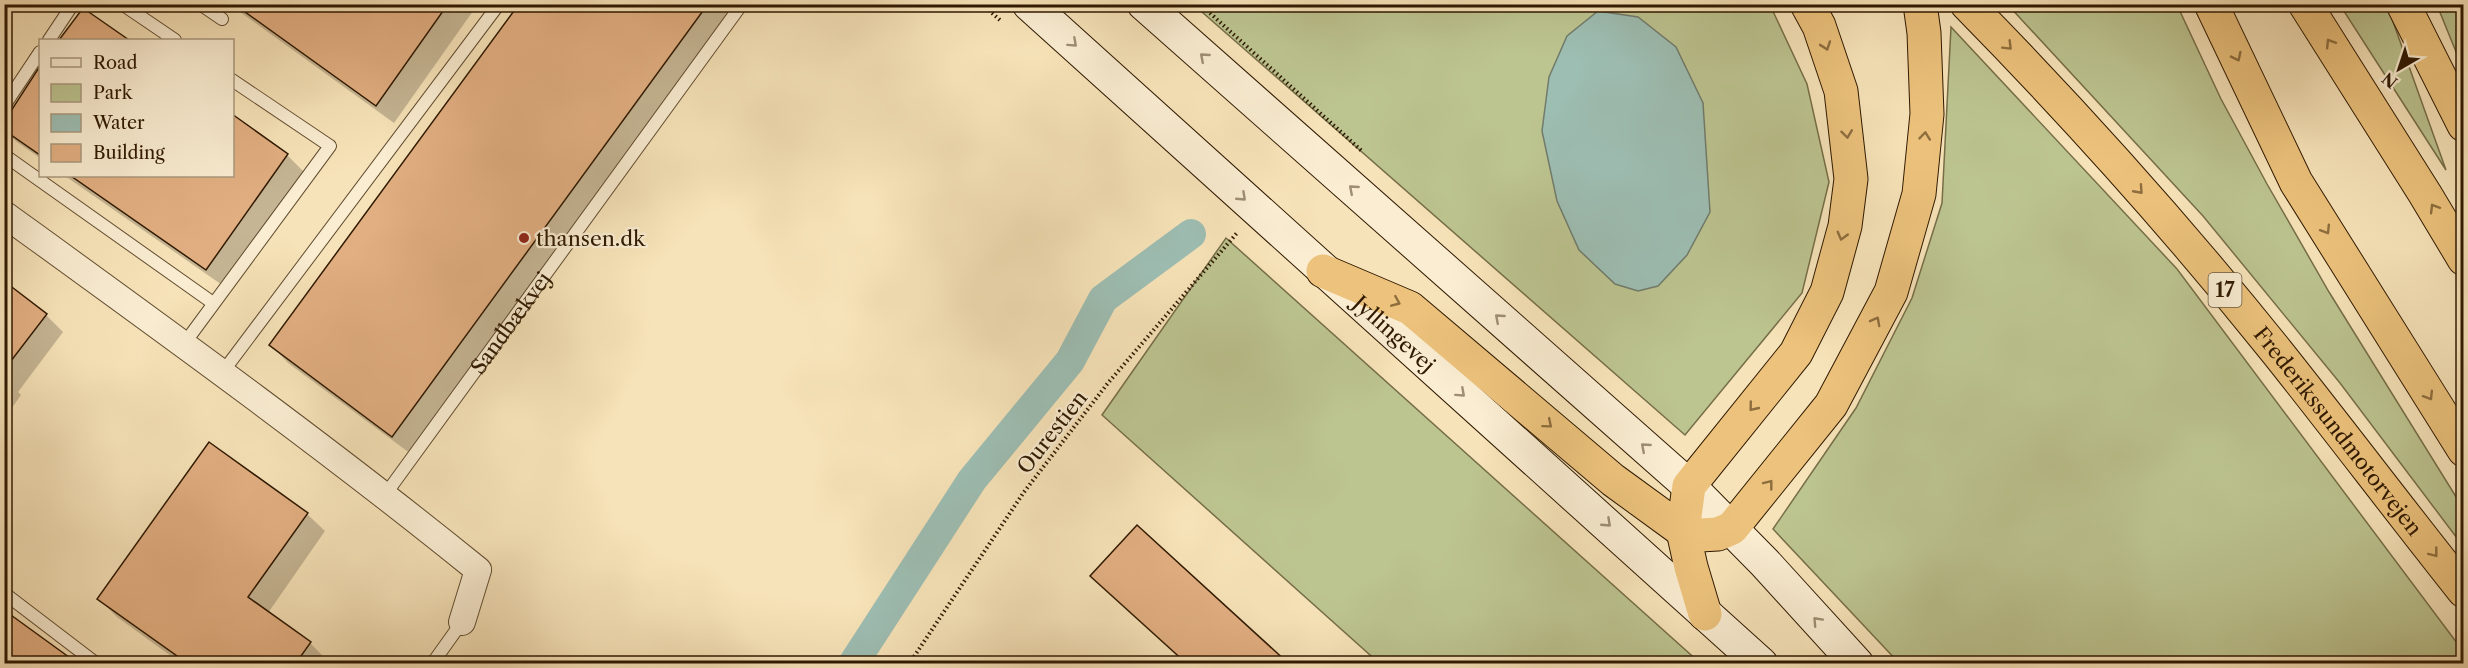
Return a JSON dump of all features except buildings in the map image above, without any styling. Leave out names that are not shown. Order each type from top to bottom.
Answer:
[{"type":"highway","points":[[1705,614],[1690,567],[1683,531],[1689,486],[1796,353],[1827,292],[1845,226],[1851,178],[1841,90],[1819,26],[1807,4]]},
{"type":"highway","points":[[1323,271],[1410,308],[1613,480],[1683,531],[1700,535],[1718,534],[1732,528],[1831,405],[1891,292],[1918,194],[1927,114],[1924,33],[1920,4]]},
{"type":"highway","name":"Frederikssundmotorvejen","points":[[1967,4],[2041,80],[2171,226],[2276,351],[2463,591]]},
{"type":"highway","points":[[2211,4],[2296,182],[2463,450]]},
{"type":"highway","points":[[2305,4],[2425,194],[2463,259]]},
{"type":"highway","points":[[2403,4],[2463,125]]},
{"type":"street","name":"Jyllingevej","points":[[1029,4],[1761,663]]},
{"type":"street","points":[[1144,4],[1689,486],[1732,528],[1857,663]]},
{"type":"street","points":[[4,214],[184,344],[385,495],[478,570],[462,622]]},
{"type":"lane","points":[[50,39],[73,4]]},
{"type":"lane","points":[[123,4],[174,39]]},
{"type":"lane","points":[[200,4],[222,19]]},
{"type":"lane","points":[[222,373],[499,4]]},
{"type":"lane","name":"Sandbækvej","points":[[385,495],[742,4]]},
{"type":"lane","points":[[4,106],[39,54]]},
{"type":"lane","points":[[184,344],[330,146],[234,81]]},
{"type":"lane","points":[[4,155],[213,303]]},
{"type":"lane","points":[[4,593],[97,663]]},
{"type":"lane","points":[[432,663],[462,622]]},
{"type":"path","name":"Ourestien","points":[[909,663],[1038,474],[1108,383],[1238,232]]},
{"type":"green space","points":[[1194,5],[1770,5],[1807,84],[1829,182],[1802,293],[1685,435]]},
{"type":"green space","points":[[2008,5],[2177,5],[2221,99],[2267,184],[2329,292],[2463,508],[2463,546],[2340,383],[2203,216]]},
{"type":"green space","points":[[2340,5],[2387,5],[2446,170]]},
{"type":"green space","points":[[2437,5],[2463,5],[2463,69]]},
{"type":"green space","points":[[1951,27],[2177,269],[2463,651],[2463,663],[1899,663],[1773,529],[1856,408],[1912,298],[1942,203]]},
{"type":"green space","points":[[1226,238],[1700,663],[1379,663],[1102,415]]},
{"type":"water","points":[[1598,11],[1638,17],[1676,47],[1703,103],[1710,212],[1687,255],[1658,286],[1638,291],[1615,284],[1579,250],[1557,201],[1542,131],[1549,77],[1567,36]]},
{"type":"waterway","points":[[853,664],[972,480],[1070,361],[1103,299],[1191,234]]},
{"type":"place","name":"thansen.dk","points":[[524,238]]}]
